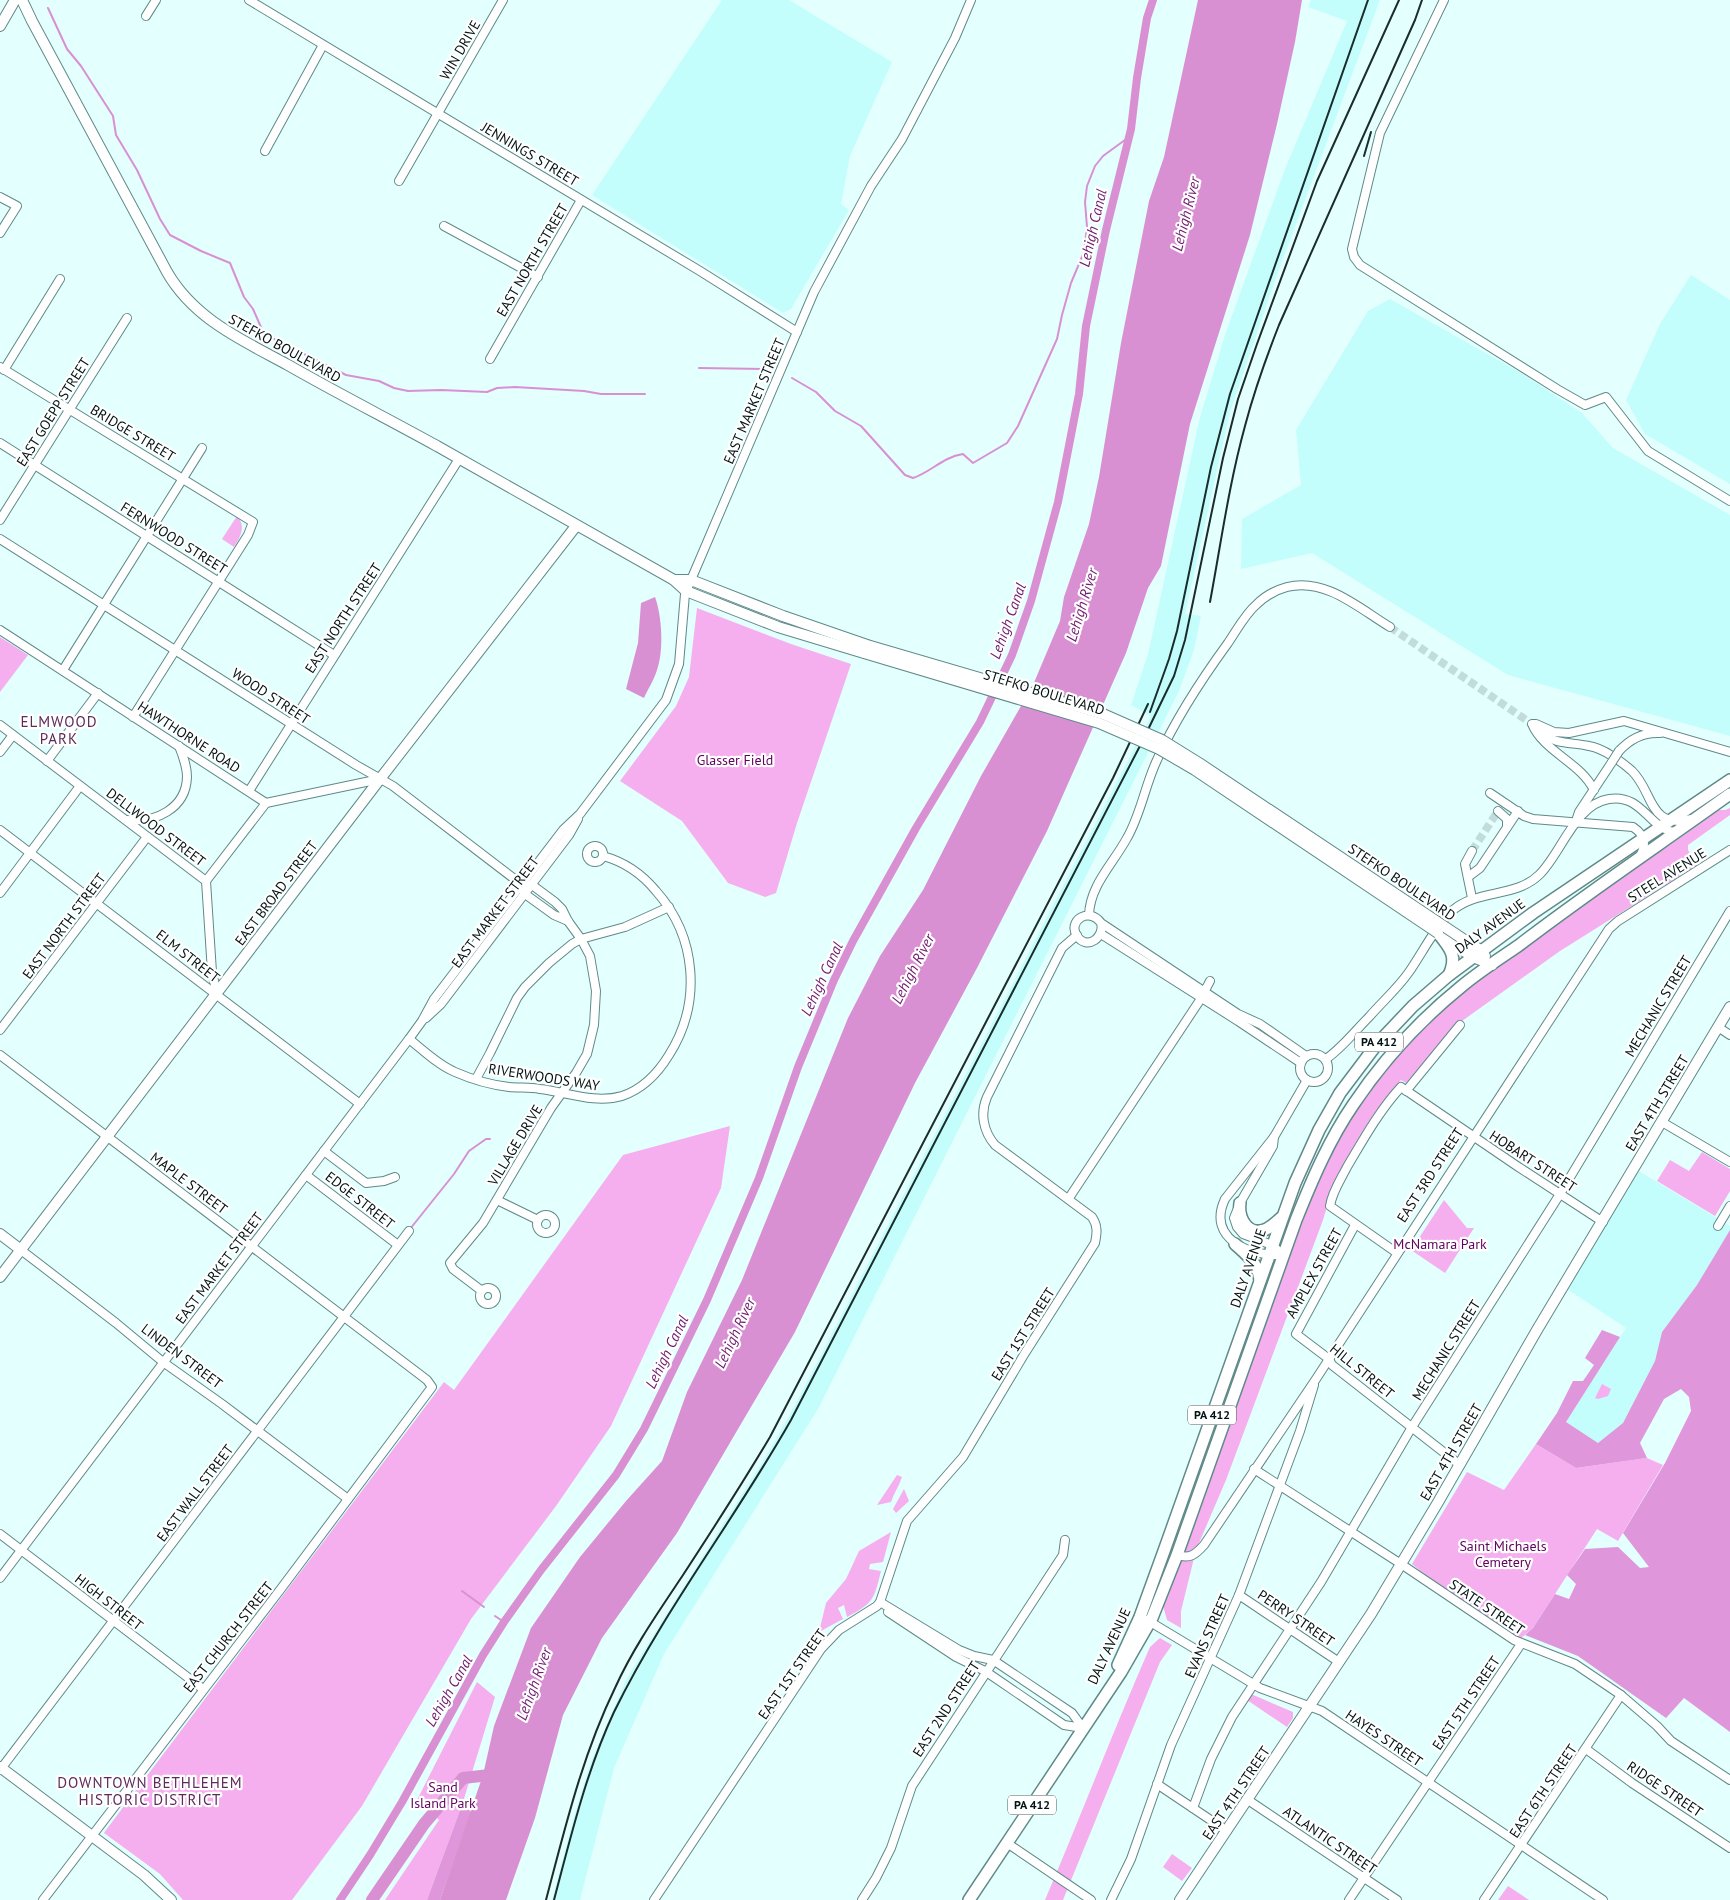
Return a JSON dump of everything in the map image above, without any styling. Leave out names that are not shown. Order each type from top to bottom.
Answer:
[{"type":"highway","name":"DALY AVENUE","points":[[1145,1619],[1282,1217],[1313,1142],[1328,1112],[1346,1084],[1394,1025],[1431,989],[1554,898],[1730,780]]},
{"type":"highway","name":"DALY AVENUE","points":[[1083,1728],[1121,1672],[1177,1555],[1283,1255],[1315,1175],[1346,1115],[1360,1094],[1422,1020],[1463,985],[1639,857],[1678,832],[1730,794]]},
{"type":"highway","points":[[1438,933],[1446,943],[1460,949],[1449,975]]},
{"type":"highway","points":[[1240,1203],[1242,1220],[1247,1227],[1253,1230],[1266,1229],[1282,1217]]},
{"type":"highway","points":[[1235,1244],[1256,1264],[1260,1280]]},
{"type":"highway","name":"PA 412","points":[[969,1900],[1083,1728]]},
{"type":"main road","points":[[0,26],[15,0]]},
{"type":"main road","name":"STEFKO BOULEVARD","points":[[22,0],[167,272],[178,289],[193,306],[220,328],[674,580],[686,591],[778,627],[866,649],[1102,714],[1162,740],[1199,763],[1460,949],[1478,954],[1492,965]]},
{"type":"main road","name":"EAST BROAD STREET","points":[[0,1277],[380,779],[576,526]]},
{"type":"main road","name":"STEFKO BOULEVARD","points":[[674,580],[691,580],[866,649],[1099,723],[1159,748],[1438,933]]},
{"type":"main road","name":"EAST 4TH STREET","points":[[1180,1900],[1339,1662],[1401,1564],[1460,1465],[1508,1378],[1730,1007]]},
{"type":"main road","name":"LINDEN STREET","points":[[0,1234],[21,1250]]},
{"type":"main road","points":[[0,1768],[153,1882],[171,1900]]},
{"type":"street","points":[[146,16],[156,0]]},
{"type":"street","name":"JENNINGS STREET","points":[[249,0],[700,271],[797,332]]},
{"type":"street","name":"WIN DRIVE","points":[[399,181],[503,0]]},
{"type":"street","name":"EAST MARKET STREET","points":[[0,1578],[409,1039],[434,999],[521,884],[563,830],[580,814],[666,700],[679,664],[686,591],[823,272],[871,186],[902,139],[955,38],[971,0]]},
{"type":"street","points":[[1444,0],[1380,133],[1352,249],[1354,257],[1360,265],[1585,405],[1606,397],[1648,451],[1730,501]]},
{"type":"street","points":[[266,151],[324,45]]},
{"type":"street","points":[[0,197],[17,206],[0,232]]},
{"type":"street","name":"EAST NORTH STREET","points":[[490,359],[581,200]]},
{"type":"street","points":[[444,226],[538,277]]},
{"type":"street","points":[[2,368],[60,279]]},
{"type":"street","name":"EAST GOEPP STREET","points":[[0,520],[127,318]]},
{"type":"street","name":"BRIDGE STREET","points":[[2,368],[253,522],[248,535],[218,581]]},
{"type":"street","name":"FERNWOOD STREET","points":[[0,442],[334,655]]},
{"type":"street","points":[[63,670],[202,448]]},
{"type":"street","name":"EAST NORTH STREET","points":[[249,790],[459,459]]},
{"type":"street","name":"WOOD STREET","points":[[0,538],[291,724],[393,786],[521,884]]},
{"type":"street","points":[[134,716],[218,581]]},
{"type":"street","points":[[1089,915],[1089,903],[1094,891],[1128,837],[1156,760],[1183,709],[1199,683],[1256,605],[1288,586],[1316,586],[1333,592],[1390,627]]},
{"type":"street","name":"HAWTHORNE ROAD","points":[[0,630],[249,790],[266,803]]},
{"type":"street","points":[[47,760],[98,693]]},
{"type":"street","points":[[1535,726],[1554,732],[1569,733],[1624,721],[1730,752]]},
{"type":"street","name":"DELLWOOD STREET","points":[[0,725],[206,882],[212,972],[216,994]]},
{"type":"street","points":[[1535,726],[1540,738],[1583,775],[1594,790]]},
{"type":"street","points":[[1535,726],[1542,735],[1556,742],[1588,745],[1603,751],[1634,774],[1656,810],[1662,816],[1671,820],[1682,821],[1696,818]]},
{"type":"street","points":[[1576,822],[1579,812],[1619,751],[1629,741],[1645,734],[1661,732],[1669,734]]},
{"type":"street","points":[[0,752],[13,735]]},
{"type":"street","points":[[125,820],[138,821],[156,818],[168,812],[178,802],[184,791],[187,779],[184,761],[178,745]]},
{"type":"street","points":[[206,882],[266,803],[380,779]]},
{"type":"street","points":[[0,893],[80,786]]},
{"type":"street","points":[[1497,813],[1496,803],[1492,794],[1533,819],[1630,826],[1638,830],[1644,838],[1644,849],[1639,857]]},
{"type":"street","points":[[1326,1060],[1398,985],[1447,916],[1472,898],[1520,887],[1534,880],[1548,865],[1576,822],[1595,804],[1607,799],[1619,798],[1638,806],[1667,831],[1678,832]]},
{"type":"street","points":[[1497,813],[1504,802]]},
{"type":"street","points":[[1468,877],[1480,868],[1518,811]]},
{"type":"street","points":[[1497,813],[1507,819],[1508,827]]},
{"type":"street","name":"EAST MARKET STREET","points":[[422,1020],[441,1004],[570,835],[580,814]]},
{"type":"street","name":"ELM STREET","points":[[0,830],[360,1104]]},
{"type":"street","name":"EAST NORTH STREET","points":[[0,1030],[147,836]]},
{"type":"street","points":[[1472,851],[1466,864],[1472,898]]},
{"type":"street","points":[[1728,852],[1730,861]]},
{"type":"street","name":"STEEL AVENUE","points":[[1618,921],[1728,852]]},
{"type":"street","name":"RIVERWOODS WAY","points":[[409,1039],[454,1072],[510,1087],[534,1088],[603,1099],[621,1096],[635,1090],[652,1078],[675,1046],[688,1013],[691,976],[686,942],[669,906],[652,886],[636,872],[615,859],[604,856]]},
{"type":"street","points":[[525,894],[521,884],[532,885]]},
{"type":"street","name":"VILLAGE DRIVE","points":[[482,1291],[453,1269],[450,1263],[470,1241],[552,1108],[576,1073],[587,1054],[594,1025],[596,991],[590,956],[582,939],[568,921],[562,909],[532,885]]},
{"type":"street","name":"VILLAGE DRIVE","points":[[525,894],[554,915],[568,921]]},
{"type":"street","points":[[476,1078],[490,1053],[510,1009],[521,992],[549,963],[572,944],[582,939],[625,928],[669,906]]},
{"type":"street","name":"MECHANIC STREET","points":[[1193,1808],[1217,1746],[1232,1718],[1290,1630],[1412,1427],[1560,1194],[1730,911]]},
{"type":"street","points":[[1101,923],[1101,934],[1097,940],[1088,942],[1080,940],[1076,935],[1076,923],[1082,917],[1089,915],[1095,917],[1301,1063]]},
{"type":"street","name":"EAST 3RD STREET","points":[[1177,1555],[1187,1558],[1197,1553],[1316,1379],[1609,929],[1618,921]]},
{"type":"street","points":[[1101,934],[1202,994],[1260,1024],[1306,1056]]},
{"type":"street","points":[[1076,935],[1062,948],[983,1108],[985,1128],[995,1145],[1069,1198],[1210,981]]},
{"type":"street","points":[[1397,1253],[1330,1206],[1337,1185],[1385,1106],[1403,1089],[1460,1025]]},
{"type":"street","points":[[1718,1028],[1730,1035]]},
{"type":"street","name":"MAPLE STREET","points":[[0,1054],[343,1318],[427,1380],[432,1387]]},
{"type":"street","points":[[1315,1054],[1323,1056],[1326,1060],[1328,1068],[1323,1079],[1316,1082],[1307,1080],[1300,1071],[1301,1063],[1306,1056],[1315,1054]]},
{"type":"street","points":[[1270,1250],[1235,1244],[1222,1228],[1220,1219],[1222,1204],[1274,1137],[1307,1080]]},
{"type":"street","name":"HOBART STREET","points":[[1403,1089],[1603,1222]]},
{"type":"street","points":[[1662,1122],[1730,1162]]},
{"type":"street","points":[[1274,1137],[1273,1146],[1240,1203],[1234,1218],[1238,1229],[1245,1235],[1270,1250],[1283,1255]]},
{"type":"street","points":[[324,1151],[366,1182],[384,1181],[395,1177]]},
{"type":"street","name":"EDGE STREET","points":[[306,1175],[398,1246]]},
{"type":"street","name":"EAST 1ST STREET","points":[[654,1900],[822,1649],[839,1630],[879,1604],[907,1521],[963,1457],[1025,1353],[1095,1243],[1098,1232],[1096,1223],[1092,1217],[1069,1198]]},
{"type":"street","points":[[497,1200],[538,1220]]},
{"type":"street","points":[[1718,1226],[1730,1206]]},
{"type":"street","name":"AMPLEX STREET","points":[[1296,1334],[1355,1225]]},
{"type":"street","name":"EAST WALL STREET","points":[[0,1768],[114,1621],[409,1231]]},
{"type":"street","name":"LINDEN STREET","points":[[21,1250],[163,1362],[348,1499]]},
{"type":"street","name":"HILL STREET","points":[[1296,1334],[1328,1359],[1332,1365],[1460,1465]]},
{"type":"street","name":"EVANS STREET","points":[[1111,1900],[1131,1859],[1171,1745],[1239,1595],[1280,1486],[1316,1379]]},
{"type":"street","name":"EAST CHURCH STREET","points":[[43,1900],[280,1590],[432,1387]]},
{"type":"street","name":"STATE STREET","points":[[1254,1469],[1521,1644],[1575,1664],[1621,1696],[1657,1726],[1671,1741],[1730,1780]]},
{"type":"street","name":"HIGH STREET","points":[[0,1534],[203,1689]]},
{"type":"street","name":"EAST 2ND STREET","points":[[862,1900],[876,1878],[891,1848],[912,1786],[985,1671],[1063,1555],[1065,1540]]},
{"type":"street","name":"PERRY STREET","points":[[1239,1595],[1339,1662]]},
{"type":"street","points":[[879,1604],[959,1650],[974,1656],[993,1660],[1072,1713],[1083,1728]]},
{"type":"street","points":[[879,1604],[956,1657],[985,1671],[1064,1724],[1083,1728]]},
{"type":"street","name":"HAYES STREET","points":[[1145,1619],[1254,1684],[1322,1711],[1603,1900]]},
{"type":"street","name":"EAST 5TH STREET","points":[[1349,1900],[1521,1644]]},
{"type":"street","name":"EAST 6TH STREET","points":[[1484,1900],[1621,1696]]},
{"type":"street","name":"RIDGE STREET","points":[[1586,1749],[1632,1783],[1730,1848]]},
{"type":"street","points":[[1157,1784],[1227,1831]]},
{"type":"street","name":"ATLANTIC STREET","points":[[1248,1800],[1397,1900]]},
{"type":"street","points":[[1007,1843],[1091,1900]]},
{"type":"shaded area","points":[[722,0],[789,0],[892,62],[850,156],[841,204],[849,210],[791,309],[783,313],[592,195]]},
{"type":"shaded area","points":[[1311,0],[1380,0],[1278,272],[1230,412],[1185,614],[1201,616],[1194,650],[1179,691],[818,1409],[664,1654],[614,1768],[580,1900],[552,1900],[590,1764],[626,1680],[769,1451],[795,1405],[1151,716],[1131,705],[1148,654],[1200,417],[1225,335],[1285,169],[1347,21],[1308,7]]},
{"type":"shaded area","points":[[1691,275],[1730,300],[1730,484],[1645,434],[1626,400],[1660,324]]},
{"type":"shaded area","points":[[1390,299],[1521,373],[1582,413],[1613,448],[1730,515],[1730,736],[1508,675],[1312,553],[1241,569],[1242,519],[1301,485],[1296,430],[1368,311]]},
{"type":"shaded area","points":[[1637,1170],[1730,1226],[1730,1230],[1697,1285],[1662,1332],[1655,1361],[1623,1423],[1598,1443],[1566,1422],[1626,1328],[1567,1289]]},
{"type":"shaded area","points":[[1730,1230],[1730,1732],[1684,1698],[1666,1718],[1578,1656],[1525,1635],[1533,1628],[1555,1594],[1569,1599],[1576,1584],[1567,1575],[1585,1549],[1618,1547],[1640,1568],[1649,1567],[1623,1533],[1665,1463],[1691,1411],[1689,1397],[1681,1389],[1664,1399],[1640,1443],[1647,1458],[1576,1468],[1536,1444],[1557,1413],[1573,1381],[1583,1381],[1594,1365],[1585,1358],[1602,1330],[1620,1337],[1566,1422],[1598,1443],[1623,1423],[1655,1361],[1662,1332],[1697,1285]]},
{"type":"shaded area","points":[[463,1802],[471,1812],[440,1900],[427,1900]]},
{"type":"green space","points":[[237,516],[240,520],[242,531],[234,547],[222,539]]},
{"type":"green space","name":"Glasser Field","points":[[697,608],[791,644],[851,664],[797,823],[776,893],[765,897],[728,883],[682,821],[620,781],[676,706],[689,677]]},
{"type":"green space","name":"ELMWOOD PARK","points":[[0,637],[28,655],[0,692]]},
{"type":"green space","points":[[1730,808],[1730,815],[1688,845],[1688,850],[1697,865],[1560,951],[1455,1026],[1406,1083],[1401,1080],[1376,1113],[1355,1146],[1337,1181],[1226,1480],[1196,1550],[1181,1611],[1181,1628],[1167,1620],[1163,1606],[1299,1222],[1330,1152],[1363,1096],[1411,1038],[1473,982],[1661,848],[1662,850],[1719,810]]},
{"type":"green space","points":[[730,1126],[721,1188],[611,1426],[556,1506],[471,1619],[362,1806],[292,1900],[183,1900],[160,1874],[104,1833],[106,1830],[444,1382],[454,1390],[623,1155]]},
{"type":"green space","points":[[1702,1152],[1730,1169],[1730,1191],[1715,1216],[1657,1181],[1670,1160],[1689,1171]]},
{"type":"green space","name":"McNamara Park","points":[[1444,1200],[1467,1228],[1474,1228],[1445,1273],[1411,1250]]},
{"type":"green space","points":[[1602,1384],[1611,1389],[1608,1396],[1595,1398]]},
{"type":"green space","name":"Saint Michaels Cemetery","points":[[1536,1444],[1576,1468],[1647,1458],[1663,1465],[1618,1541],[1597,1529],[1533,1628],[1520,1639],[1463,1606],[1412,1564],[1467,1472],[1504,1490]]},
{"type":"green space","points":[[897,1475],[902,1477],[891,1502],[877,1505]]},
{"type":"green space","points":[[904,1489],[909,1501],[896,1513],[893,1509]]},
{"type":"green space","points":[[891,1532],[883,1562],[870,1564],[869,1569],[881,1571],[872,1599],[863,1608],[847,1617],[844,1605],[838,1608],[843,1619],[819,1632],[826,1603],[846,1579],[859,1551]]},
{"type":"green space","points":[[1160,1638],[1172,1645],[1160,1662],[1063,1900],[1045,1900],[1150,1647]]},
{"type":"green space","name":"Sand Island Park","points":[[477,1682],[495,1697],[463,1802],[427,1900],[385,1900],[439,1820],[417,1800]]},
{"type":"green space","points":[[1251,1694],[1293,1712],[1293,1718],[1287,1727],[1247,1700]]},
{"type":"green space","points":[[1172,1854],[1192,1868],[1182,1881],[1163,1867]]},
{"type":"green space","points":[[1508,1886],[1529,1900],[1498,1900]]},
{"type":"water","name":"Lehigh River","points":[[1198,0],[1302,0],[1277,124],[1250,235],[1190,424],[1161,566],[1148,588],[1126,653],[1047,831],[977,968],[915,1083],[795,1332],[677,1533],[602,1638],[563,1715],[535,1818],[506,1900],[440,1900],[483,1775],[494,1726],[531,1628],[580,1557],[662,1461],[687,1392],[742,1280],[848,1018],[880,956],[923,890],[981,776],[1033,685],[1060,621],[1064,597],[1089,524],[1099,477],[1121,343],[1149,201],[1164,157]]},
{"type":"water","points":[[655,597],[661,623],[661,653],[656,674],[644,698],[626,689],[638,643],[641,603]]},
{"type":"waterway","name":"Lehigh Canal","points":[[340,1900],[402,1802],[483,1655],[504,1622],[541,1570],[616,1475],[644,1429],[707,1300],[759,1178],[798,1067],[834,980],[853,941],[916,828],[980,722],[1012,655],[1031,601],[1058,502],[1079,394],[1086,326],[1106,230],[1131,129],[1147,18],[1153,0]]},
{"type":"waterway","points":[[48,8],[67,49],[81,66],[113,116],[116,135],[137,170],[160,219],[170,235],[230,263],[244,297],[253,309],[264,334],[346,375],[379,381],[394,388],[408,391],[487,392],[497,388],[515,387],[584,391],[601,394],[645,394]]},
{"type":"waterway","points":[[792,378],[816,392],[835,411],[861,426],[905,475],[913,478],[943,461],[963,454],[973,463],[1007,443],[1018,426],[1057,339],[1071,283],[1084,252],[1087,227],[1085,202],[1087,186],[1095,166],[1103,156],[1129,137]]},
{"type":"waterway","points":[[699,368],[772,369]]},
{"type":"waterway","points":[[410,1229],[454,1174],[469,1151],[486,1139],[490,1139]]},
{"type":"waterway","points":[[462,1591],[484,1607]]},
{"type":"waterway","points":[[495,1616],[504,1622]]},
{"type":"waterway","points":[[372,1900],[424,1824],[463,1778],[499,1774]]},
{"type":"tunnel","points":[[1390,627],[1532,724]]},
{"type":"tunnel","points":[[1472,851],[1496,814]]},
{"type":"railway","points":[[1150,712],[1177,631],[1211,467],[1230,394],[1368,0]]},
{"type":"railway","points":[[554,1900],[587,1781],[614,1712],[655,1637],[791,1420],[1142,742],[1174,676],[1185,640],[1223,458],[1238,399],[1317,181],[1399,0]]},
{"type":"railway","points":[[1210,602],[1239,448],[1265,362],[1279,325],[1415,20],[1422,0]]},
{"type":"railway","points":[[1364,156],[1371,132]]},
{"type":"railway","points":[[546,1900],[567,1819],[584,1766],[603,1714],[622,1673],[647,1630],[770,1437],[1113,778],[1148,704]]},
{"type":"district","name":"ELMWOOD PARK","points":[[59,730]]},
{"type":"district","name":"DOWNTOWN BETHLEHEM HISTORIC DISTRICT","points":[[150,1792]]}]
